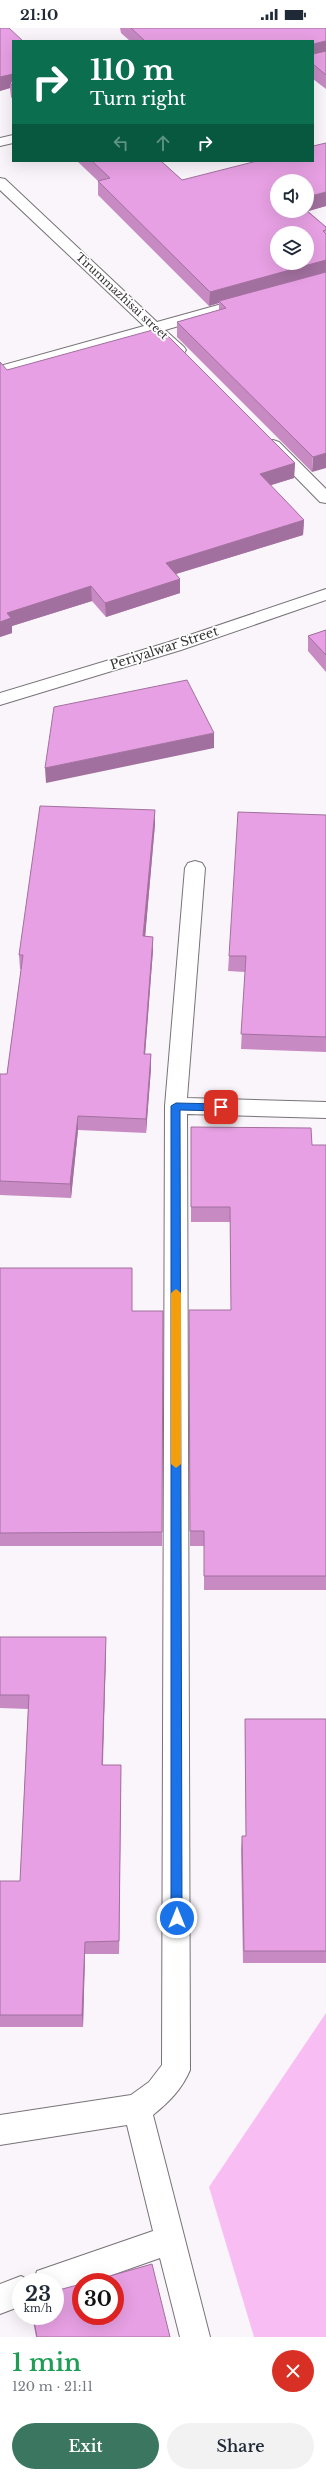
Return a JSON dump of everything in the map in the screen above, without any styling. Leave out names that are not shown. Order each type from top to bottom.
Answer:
[{"type":"street","points":[[0,142],[12,139]]},
{"type":"street","name":"Tirummazhisai street","points":[[0,182],[156,327],[189,360]]},
{"type":"street","points":[[0,371],[260,299]]},
{"type":"street","points":[[260,432],[326,498]]},
{"type":"street","name":"Periyalwar Street","points":[[0,700],[175,646],[326,594]]},
{"type":"street","points":[[0,2130],[137,2109],[160,2092],[176,2070],[176,1106],[195,868]]},
{"type":"street","points":[[176,1106],[326,1110]]},
{"type":"street","points":[[137,2109],[195,2337]]},
{"type":"street","points":[[64,2276],[170,2240]]},
{"type":"street","points":[[0,2299],[12,2294]]},
{"type":"shaded area","points":[[326,2013],[326,2337],[254,2337],[209,2187]]},
{"type":"building","points":[[0,28],[9,28],[22,40],[12,40],[12,74],[0,77]]},
{"type":"building","points":[[131,28],[326,28],[326,41],[314,44],[314,40],[144,40]]},
{"type":"building","points":[[326,51],[326,75],[314,65],[314,54]]},
{"type":"building","points":[[326,143],[326,192],[314,195],[314,174],[270,174],[270,218],[314,217],[326,227],[326,230],[323,231],[326,234],[326,260],[314,263],[314,226],[270,226],[270,270],[290,270],[210,292],[98,181],[110,178],[93,162],[162,162],[182,180],[253,162],[314,162],[314,146]]},
{"type":"building","points":[[326,272],[326,453],[313,457],[177,322],[226,308],[219,301]]},
{"type":"building","points":[[160,328],[295,463],[260,474],[304,520],[166,563],[180,579],[105,603],[91,586],[7,613],[11,618],[0,622],[0,362],[7,370]]},
{"type":"building","points":[[326,630],[326,655],[308,636]]},
{"type":"building","points":[[187,680],[214,733],[45,768],[54,707]]},
{"type":"building","points":[[40,806],[155,810],[143,936],[153,937],[144,1054],[151,1054],[146,1119],[78,1116],[70,1184],[0,1181],[0,1074],[7,1074],[23,955],[19,955]]},
{"type":"building","points":[[238,812],[326,815],[326,1037],[241,1034],[246,956],[229,956]]},
{"type":"building","points":[[191,1127],[311,1128],[312,1145],[326,1145],[326,1576],[204,1576],[204,1531],[190,1531],[189,1310],[231,1310],[230,1207],[191,1207]]},
{"type":"building","points":[[0,1268],[132,1268],[132,1311],[163,1311],[162,1532],[0,1533]]},
{"type":"building","points":[[0,1637],[106,1637],[102,1765],[121,1765],[119,1941],[85,1942],[82,2015],[0,2015],[0,1881],[20,1881],[29,1695],[0,1695]]},
{"type":"building","points":[[245,1719],[326,1719],[326,1951],[244,1951],[242,1836],[246,1836]]},
{"type":"building","points":[[152,2264],[170,2337],[37,2337],[35,2325],[64,2325],[64,2289],[72,2286],[72,2325],[124,2325],[124,2273],[120,2273]]},
{"type":"slow traffic","points":[[176,1293],[176,1464]]},
{"type":"route","points":[[177,1918],[176,1106],[221,1107]]}]
